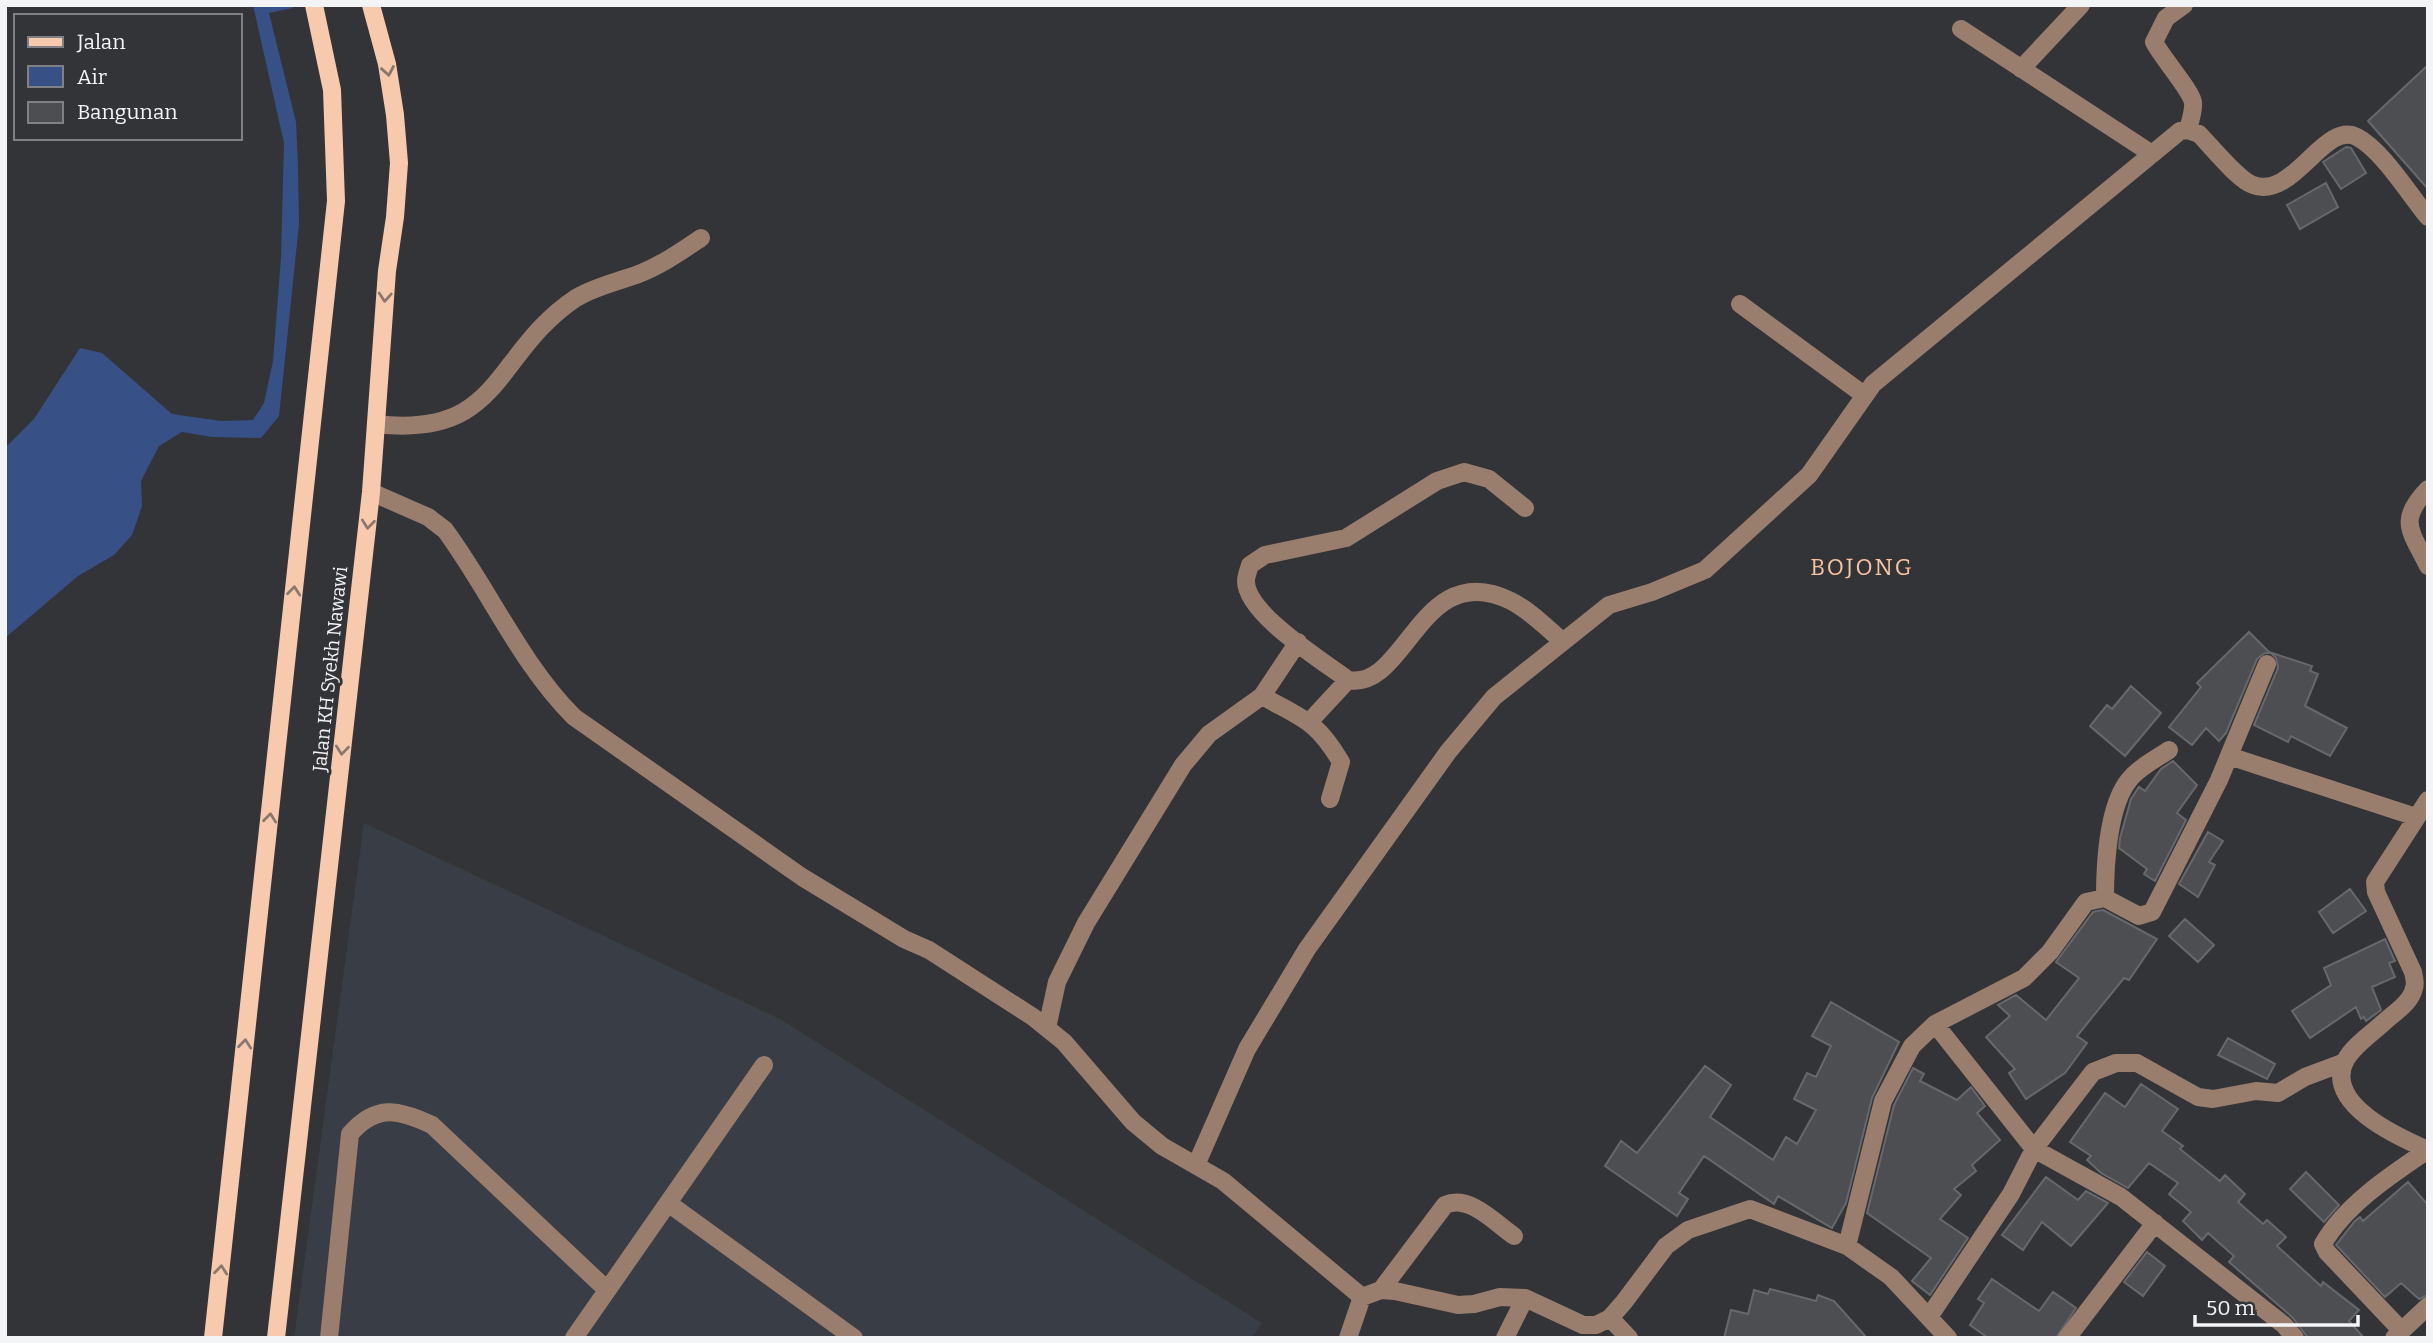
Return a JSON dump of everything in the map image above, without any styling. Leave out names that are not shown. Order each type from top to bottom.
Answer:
[{"type":"main road","points":[[213,1338],[336,201],[331,90],[314,5]]},
{"type":"main road","name":"Jalan KH Syekh Nawawi","points":[[276,1338],[372,492],[398,163],[387,64],[371,5]]},
{"type":"street","points":[[2021,69],[2081,5]]},
{"type":"street","points":[[2184,5],[2166,18],[2154,42],[2193,103],[2188,130]]},
{"type":"street","points":[[1961,29],[2152,154]]},
{"type":"street","points":[[1197,1163],[1247,1049],[1286,982],[1358,874],[1448,752],[1494,697],[1609,604],[1652,592],[1705,570],[1809,475],[1864,395],[1897,364],[2180,131],[2188,130],[2199,134],[2250,185],[2267,188],[2282,182],[2336,136],[2350,134],[2359,138],[2377,154],[2428,217]]},
{"type":"street","points":[[376,424],[419,426],[450,420],[467,412],[481,401],[527,345],[577,298],[663,263],[701,238]]},
{"type":"street","points":[[1740,304],[1864,395]]},
{"type":"street","points":[[1525,508],[1489,479],[1464,472],[1437,481],[1346,538],[1265,555],[1250,565],[1245,582],[1255,604],[1298,642],[1348,680],[1367,681],[1388,663],[1417,627],[1455,594],[1478,589],[1513,601],[1562,641]]},
{"type":"street","points":[[2428,489],[2409,513],[2408,526],[2428,566]]},
{"type":"street","points":[[372,492],[428,517],[445,530],[545,686],[574,717],[802,877],[904,939],[929,950],[1046,1028],[1082,1061],[1133,1122],[1162,1146],[1197,1163],[1223,1181],[1362,1297]]},
{"type":"street","points":[[1046,1028],[1058,982],[1086,923],[1183,765],[1209,734],[1262,696],[1298,642]]},
{"type":"street","points":[[1847,1246],[1883,1101],[1912,1046],[1935,1024],[2024,978],[2050,952],[2086,902],[2105,898],[2140,916],[2152,912],[2229,756],[2267,664]]},
{"type":"street","points":[[1310,721],[1348,680]]},
{"type":"street","points":[[1262,696],[1310,721],[1321,730],[1341,762],[1330,799]]},
{"type":"street","points":[[2105,898],[2105,866],[2118,800],[2129,779],[2169,750]]},
{"type":"street","points":[[2229,756],[2416,817]]},
{"type":"street","points":[[2428,800],[2375,882],[2376,892],[2413,972],[2415,986],[2409,1001],[2355,1047],[2345,1062],[2341,1080],[2350,1100],[2389,1133],[2428,1150],[2375,1190],[2331,1232],[2323,1244],[2397,1334],[2428,1306]]},
{"type":"street","points":[[1935,1024],[2034,1149],[2121,1197],[2284,1325],[2295,1338]]},
{"type":"street","points":[[1928,1317],[2011,1194],[2034,1149],[2093,1072],[2116,1063],[2137,1063],[2198,1097],[2213,1099],[2256,1091],[2278,1093],[2305,1077],[2345,1062]]},
{"type":"street","points":[[574,1338],[764,1065]]},
{"type":"street","points":[[328,1338],[350,1134],[361,1122],[378,1111],[410,1114],[432,1125],[607,1290]]},
{"type":"street","points":[[1381,1290],[1445,1205],[1456,1200],[1466,1202],[1514,1236]]},
{"type":"street","points":[[668,1203],[854,1338]]},
{"type":"street","points":[[1362,1297],[1381,1290],[1458,1305],[1500,1297],[1525,1298],[1583,1325],[1596,1325],[1610,1318],[1666,1246],[1688,1230],[1750,1209],[1847,1246],[1891,1277],[1948,1338]]},
{"type":"street","points":[[2067,1338],[2155,1223]]},
{"type":"street","points":[[1348,1338],[1362,1297]]},
{"type":"street","points":[[1505,1338],[1525,1298]]},
{"type":"street","points":[[1610,1318],[1629,1338]]},
{"type":"shaded area","points":[[364,823],[780,1019],[1262,1323],[1252,1338],[294,1338]]},
{"type":"water","points":[[253,5],[292,5],[293,8],[269,13],[296,122],[298,166],[299,224],[279,416],[261,438],[212,437],[182,432],[159,446],[141,481],[142,506],[132,535],[114,555],[78,576],[5,638],[5,448],[34,419],[80,348],[102,353],[172,414],[221,421],[253,420],[264,403],[273,361],[281,258],[284,143]]},
{"type":"building","points":[[2428,65],[2428,189],[2368,121]]},
{"type":"building","points":[[2346,147],[2351,148],[2366,173],[2341,189],[2323,162]]},
{"type":"building","points":[[2326,183],[2338,207],[2300,229],[2287,205]]},
{"type":"building","points":[[2249,632],[2269,652],[2312,666],[2310,671],[2318,674],[2305,706],[2347,728],[2330,756],[2291,736],[2288,742],[2254,725],[2278,668],[2276,658],[2271,653],[2265,653],[2257,659],[2226,733],[2219,741],[2206,728],[2192,745],[2169,727],[2201,687],[2197,683]]},
{"type":"building","points":[[2131,686],[2161,713],[2125,756],[2090,726],[2107,705],[2112,709]]},
{"type":"building","points":[[2173,761],[2197,785],[2177,813],[2186,820],[2155,881],[2144,874],[2147,869],[2119,848],[2120,838],[2131,799],[2139,787],[2145,791],[2161,769]]},
{"type":"building","points":[[2208,832],[2223,841],[2209,862],[2215,865],[2198,897],[2179,884]]},
{"type":"building","points":[[2350,889],[2366,911],[2333,933],[2319,912]]},
{"type":"building","points":[[2103,910],[2157,939],[2129,980],[2124,978],[2077,1036],[2087,1043],[2065,1073],[2026,1099],[2009,1073],[2015,1069],[1986,1037],[2010,1016],[1998,1005],[2016,995],[2046,1020],[2079,978],[2056,962],[2093,912]]},
{"type":"building","points":[[2185,919],[2214,945],[2198,962],[2169,936]]},
{"type":"building","points":[[2385,939],[2395,961],[2389,963],[2395,977],[2372,987],[2381,1010],[2366,1021],[2364,1017],[2361,1019],[2356,1007],[2310,1038],[2292,1011],[2331,985],[2324,968]]},
{"type":"building","points":[[1831,1002],[1899,1042],[1872,1098],[1846,1203],[1832,1228],[1778,1196],[1774,1204],[1704,1156],[1679,1193],[1688,1199],[1677,1216],[1605,1166],[1621,1141],[1637,1153],[1705,1066],[1731,1085],[1710,1117],[1773,1160],[1786,1137],[1797,1144],[1816,1110],[1794,1099],[1807,1073],[1816,1077],[1831,1046],[1812,1036]]},
{"type":"building","points":[[2228,1038],[2275,1064],[2267,1079],[2218,1055]]},
{"type":"building","points":[[1913,1068],[1924,1074],[1920,1081],[1957,1100],[1971,1087],[1985,1106],[1977,1113],[2000,1140],[1972,1165],[1976,1171],[1954,1189],[1961,1195],[1940,1219],[1968,1238],[1930,1295],[1912,1281],[1931,1258],[1867,1213],[1894,1105]]},
{"type":"building","points":[[2141,1084],[2178,1109],[2162,1131],[2183,1146],[2180,1149],[2220,1181],[2225,1175],[2245,1194],[2238,1202],[2263,1224],[2267,1220],[2286,1237],[2277,1246],[2321,1286],[2323,1282],[2359,1310],[2349,1321],[2364,1338],[2308,1338],[2292,1317],[2229,1262],[2234,1256],[2208,1233],[2202,1240],[2183,1221],[2191,1212],[2169,1194],[2178,1183],[2149,1163],[2128,1188],[2101,1173],[2087,1160],[2091,1156],[2070,1142],[2105,1093],[2125,1107]]},
{"type":"building","points":[[2306,1172],[2339,1205],[2324,1222],[2290,1189]]},
{"type":"building","points":[[2046,1177],[2078,1200],[2086,1191],[2108,1203],[2071,1246],[2042,1222],[2023,1250],[2002,1235]]},
{"type":"building","points":[[2408,1182],[2428,1205],[2428,1295],[2419,1299],[2401,1283],[2385,1297],[2336,1245],[2355,1221],[2360,1217],[2363,1221]]},
{"type":"building","points":[[2147,1252],[2165,1266],[2143,1296],[2124,1282]]},
{"type":"building","points":[[1992,1279],[2039,1311],[2053,1292],[2076,1308],[2056,1338],[1988,1338],[1970,1325],[1984,1303],[1978,1299]]},
{"type":"building","points":[[1770,1289],[1816,1301],[1818,1295],[1834,1301],[1867,1338],[1724,1338],[1731,1310],[1748,1314],[1754,1290],[1768,1294]]},
{"type":"district","name":"BOJONG","points":[[1862,567]]}]
